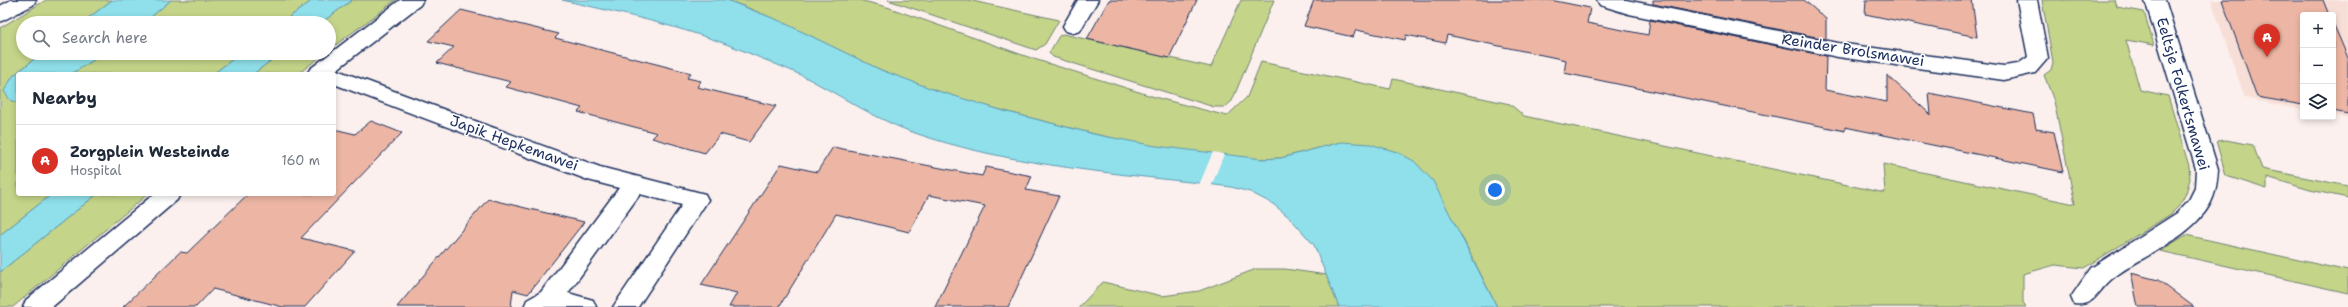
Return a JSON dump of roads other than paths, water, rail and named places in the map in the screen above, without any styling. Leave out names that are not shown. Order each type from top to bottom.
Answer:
[{"type":"street","points":[[0,16],[26,0]]},
{"type":"street","points":[[327,72],[413,0]]},
{"type":"street","points":[[1073,26],[1088,0]]},
{"type":"street","name":"Reinder Brolsmawei","points":[[1607,0],[1629,8],[1838,50],[2004,73],[2020,72],[2033,66],[2038,58],[2027,0]]},
{"type":"street","name":"Eeltsje Folkertsmawei","points":[[2083,297],[2098,275],[2179,225],[2196,210],[2204,198],[2207,186],[2207,170],[2155,0]]},
{"type":"street","name":"Japik Hepkemawei","points":[[336,78],[596,174],[697,200],[625,307]]},
{"type":"street","points":[[543,303],[635,184]]},
{"type":"street","points":[[35,307],[167,196]]},
{"type":"street","points":[[543,303],[584,307]]},
{"type":"water","points":[[112,0],[171,0],[152,16],[91,16]]},
{"type":"water","points":[[313,0],[352,0],[330,16],[291,16]]},
{"type":"water","points":[[562,0],[727,0],[780,21],[881,70],[938,91],[1004,111],[1098,135],[1156,146],[1263,159],[1281,158],[1341,142],[1370,144],[1397,152],[1414,161],[1433,181],[1497,307],[1339,307],[1314,245],[1290,218],[1273,204],[1250,192],[1231,187],[1068,168],[988,153],[948,143],[895,125],[868,112],[803,76],[710,38],[612,11]]},
{"type":"water","points":[[33,60],[94,60],[74,72],[18,72]]},
{"type":"water","points":[[232,60],[272,60],[256,72],[216,72]]},
{"type":"water","points":[[16,74],[16,102],[10,100],[4,91]]},
{"type":"water","points":[[49,196],[95,196],[0,272],[0,235]]},
{"type":"place","name":"Zorgplein Westeinde","points":[[2267,57]]}]
